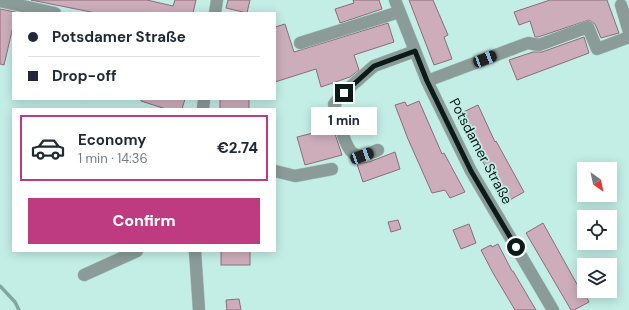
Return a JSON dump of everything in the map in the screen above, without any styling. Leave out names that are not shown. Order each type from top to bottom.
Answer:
[{"type":"street","points":[[215,12],[217,0]]},
{"type":"street","name":"Potsdamer Straße","points":[[395,0],[427,81],[471,171],[553,310]]},
{"type":"street","points":[[0,1],[50,12]]},
{"type":"street","points":[[620,5],[629,32]]},
{"type":"street","points":[[300,43],[399,12]]},
{"type":"street","points":[[427,81],[528,43],[539,45],[588,27],[597,49],[629,37]]},
{"type":"street","points":[[378,150],[362,156],[356,155],[352,152],[345,142],[334,104],[374,66],[415,51]]},
{"type":"street","points":[[276,171],[295,176],[332,169]]},
{"type":"street","points":[[84,275],[135,252]]},
{"type":"street","points":[[195,252],[199,310]]},
{"type":"building","points":[[31,0],[147,0],[173,6],[175,0],[196,0],[193,12],[91,12]]},
{"type":"building","points":[[228,0],[250,0],[247,12],[226,8]]},
{"type":"building","points":[[353,0],[379,0],[382,9],[340,23],[335,9],[354,3]]},
{"type":"building","points":[[409,0],[433,0],[448,35],[444,37],[452,59],[434,65]]},
{"type":"building","points":[[550,0],[607,0],[619,33],[601,38],[595,24],[589,20],[535,37],[530,21],[519,25],[514,12]]},
{"type":"building","points":[[0,9],[15,12],[12,12],[12,31],[4,65],[0,64]]},
{"type":"building","points":[[388,23],[394,42],[354,55],[359,70],[350,77],[321,87],[316,69],[276,82],[276,27],[285,24],[294,52]]},
{"type":"building","points":[[584,37],[589,53],[517,80],[509,60],[533,52],[542,52]]},
{"type":"building","points":[[185,100],[182,108],[163,108],[141,101]]},
{"type":"building","points":[[220,100],[249,100],[249,108],[220,108]]},
{"type":"building","points":[[419,101],[442,154],[444,153],[465,192],[450,198],[445,190],[432,193],[395,105],[405,102],[407,106]]},
{"type":"building","points":[[478,105],[495,142],[496,141],[524,192],[506,202],[472,143],[459,114]]},
{"type":"building","points":[[333,128],[342,155],[305,165],[297,137]]},
{"type":"building","points":[[395,152],[400,169],[363,182],[357,164],[369,162]]},
{"type":"building","points":[[398,220],[401,229],[391,232],[388,222]]},
{"type":"building","points":[[543,223],[577,284],[577,298],[587,298],[589,302],[574,310],[571,310],[526,233]]},
{"type":"building","points":[[469,224],[476,243],[461,249],[453,230]]},
{"type":"building","points":[[498,244],[512,271],[536,310],[515,310],[493,273],[481,250],[491,245],[492,247]]},
{"type":"building","points":[[221,252],[250,252],[250,265],[221,265]]},
{"type":"building","points":[[239,299],[241,310],[227,310],[226,300]]},
{"type":"waterway","points":[[0,286],[15,302],[19,310]]},
{"type":"route","points":[[344,93],[374,66],[415,51],[427,81],[471,171],[516,247]]}]
